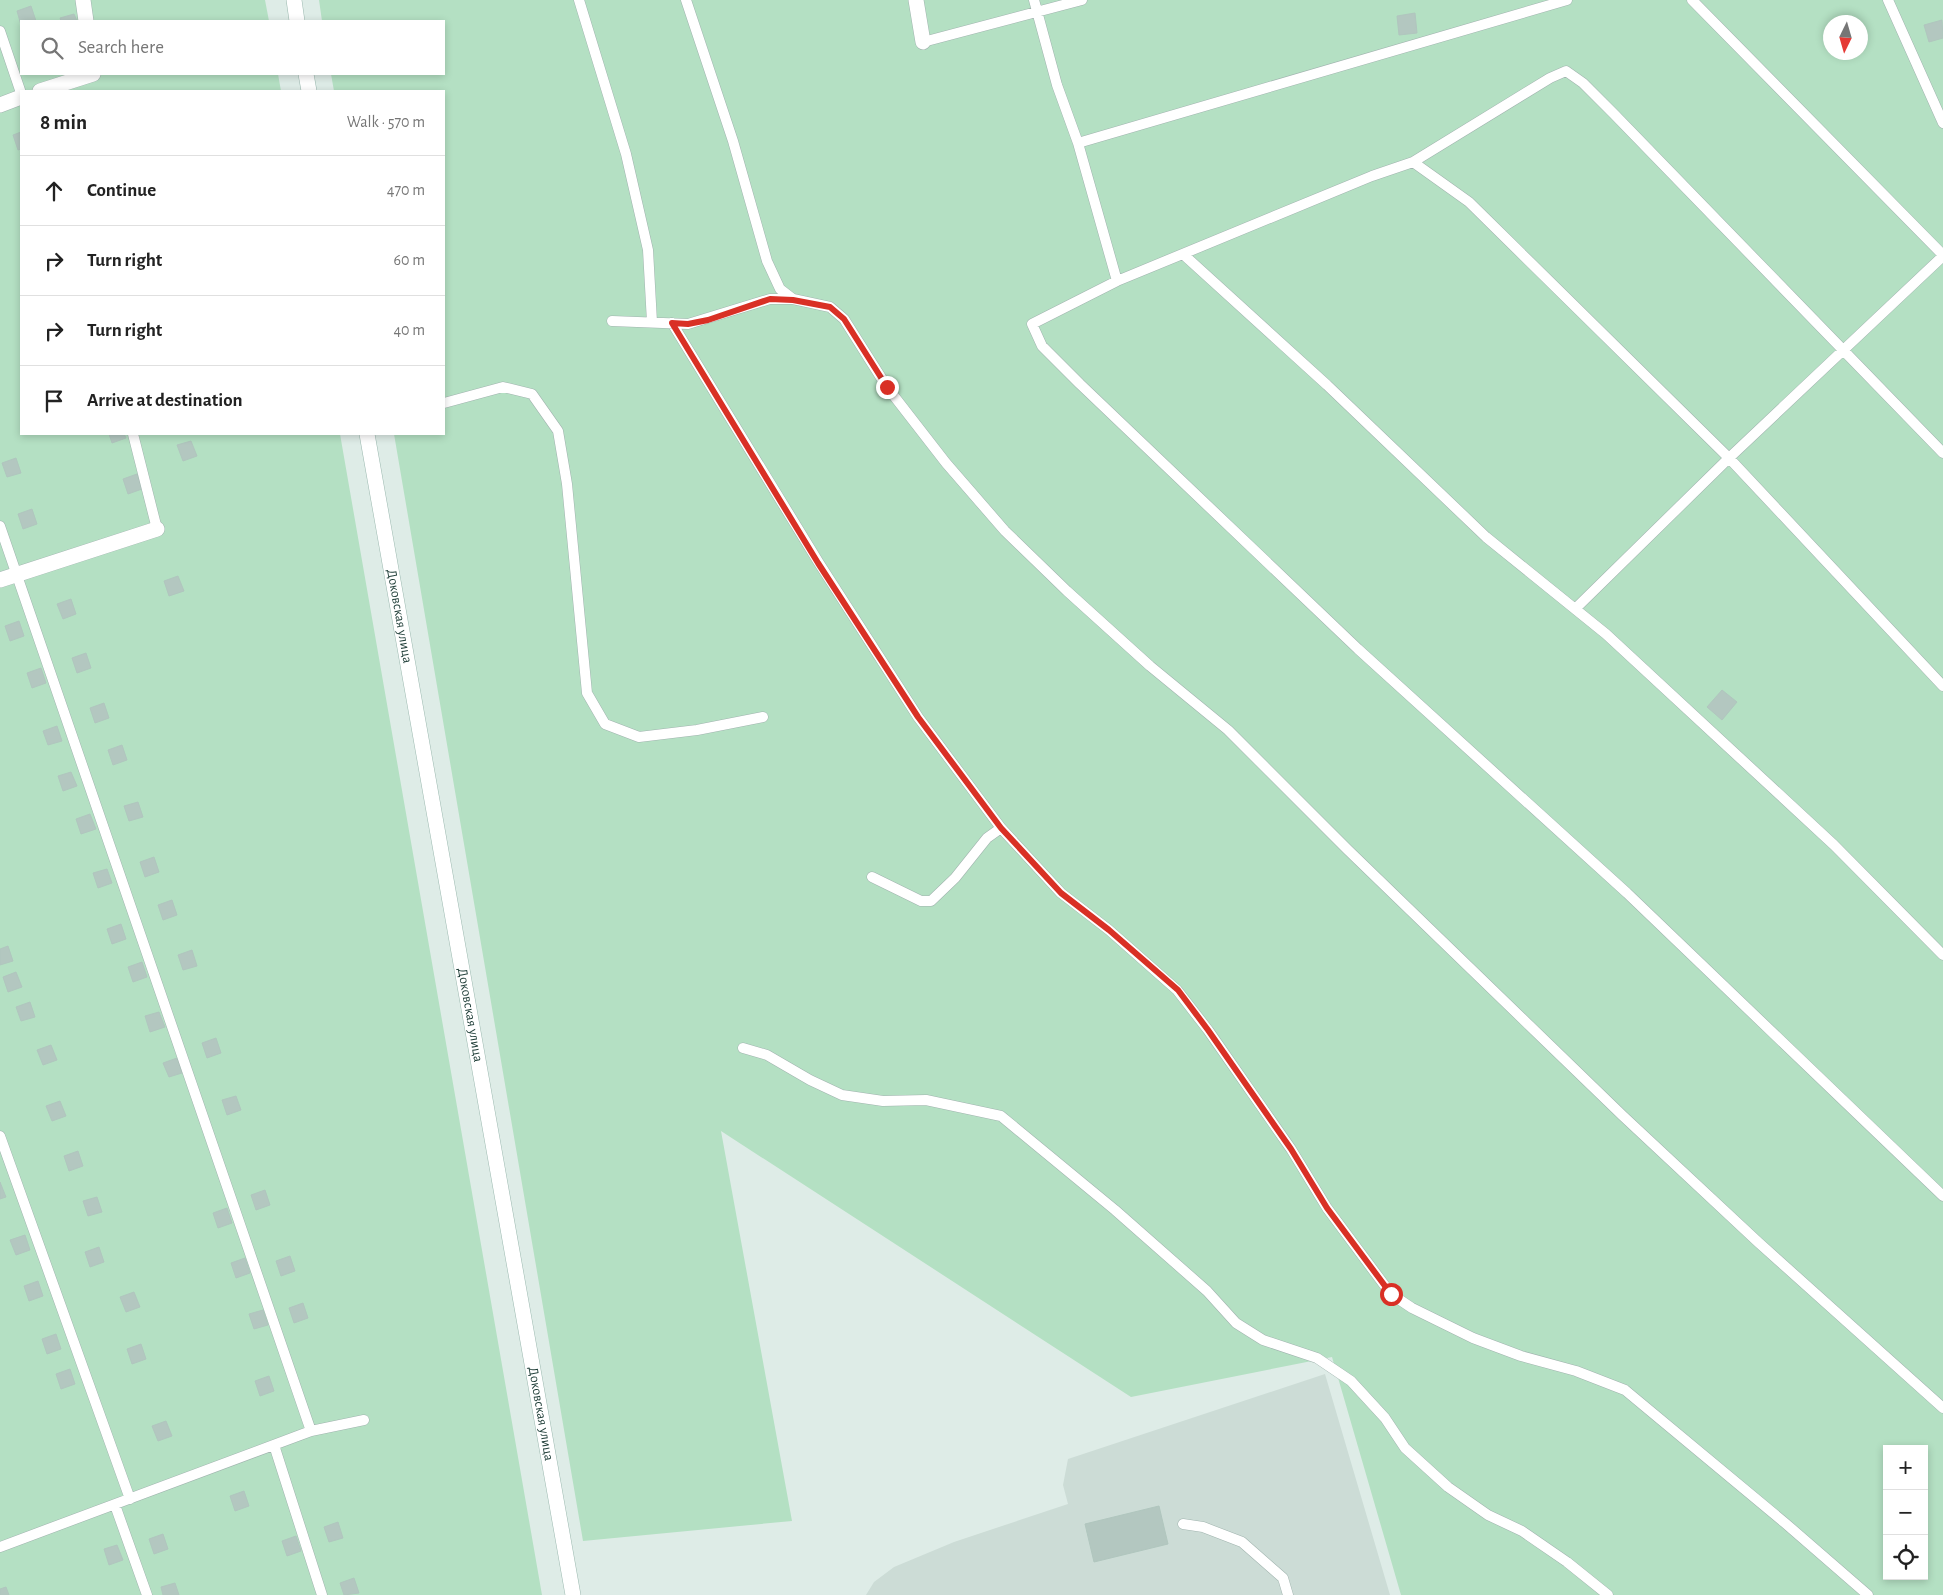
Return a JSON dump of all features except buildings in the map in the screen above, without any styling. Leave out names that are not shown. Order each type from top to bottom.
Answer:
[{"type":"street","points":[[83,0],[86,20]]},
{"type":"street","points":[[294,0],[297,20]]},
{"type":"street","points":[[916,0],[923,42]]},
{"type":"street","points":[[43,90],[90,75]]},
{"type":"street","points":[[306,75],[309,90]]},
{"type":"street","points":[[0,105],[20,97]]},
{"type":"street","name":"Доковская улица","points":[[367,435],[572,1595]]},
{"type":"street","points":[[0,580],[156,528]]},
{"type":"lane","points":[[579,0],[626,154],[635,192],[648,250],[652,322]]},
{"type":"lane","points":[[686,0],[733,141],[768,261],[780,289],[793,300]]},
{"type":"lane","points":[[1034,0],[1057,85],[1078,143],[1118,281]]},
{"type":"lane","points":[[923,42],[1082,0]]},
{"type":"lane","points":[[1078,143],[1567,0]]},
{"type":"lane","points":[[1575,610],[1729,458],[1943,255],[1692,0]]},
{"type":"lane","points":[[1888,0],[1943,124]]},
{"type":"lane","points":[[0,31],[20,90]]},
{"type":"lane","points":[[1943,453],[1614,114],[1583,83],[1566,72],[1550,78],[1413,162],[1372,176],[1118,281],[1032,324],[1042,346],[1358,649],[1627,893],[1943,1196]]},
{"type":"lane","points":[[1413,162],[1469,202],[1729,458],[1943,686]]},
{"type":"lane","points":[[1184,255],[1327,385],[1486,537],[1606,634],[1834,845],[1943,955]]},
{"type":"lane","points":[[612,321],[688,324],[770,299],[793,300],[830,307],[844,319],[887,387],[946,463],[1005,531],[1129,647],[1228,730],[1348,850],[1623,1116],[1758,1242],[1943,1408]]},
{"type":"lane","points":[[672,323],[818,563],[918,717],[1001,828],[1061,893],[1109,930],[1178,990],[1291,1149],[1327,1208],[1391,1294],[1412,1308],[1473,1338],[1521,1356],[1576,1371],[1625,1390],[1785,1523],[1868,1595]]},
{"type":"lane","points":[[445,403],[503,387],[532,394],[558,431],[567,484],[587,693],[605,724],[639,737],[697,730],[763,717]]},
{"type":"lane","points":[[133,435],[156,528]]},
{"type":"lane","points":[[0,526],[311,1431]]},
{"type":"lane","points":[[872,877],[921,902],[931,901],[955,878],[987,838],[1001,828]]},
{"type":"lane","points":[[743,1048],[767,1054],[810,1080],[842,1095],[883,1102],[926,1100],[1001,1116],[1115,1210],[1207,1291],[1236,1323],[1264,1340],[1317,1358],[1351,1380],[1384,1418],[1406,1448],[1448,1486],[1488,1515],[1522,1531],[1568,1562],[1608,1595]]},
{"type":"lane","points":[[0,1136],[130,1499]]},
{"type":"lane","points":[[0,1547],[311,1431],[364,1420]]},
{"type":"lane","points":[[274,1445],[322,1595]]},
{"type":"lane","points":[[115,1505],[148,1595]]},
{"type":"lane","points":[[1184,1524],[1203,1527],[1242,1542],[1283,1578],[1288,1595]]},
{"type":"shaded area","points":[[1325,1374],[1390,1595],[866,1595],[874,1582],[894,1567],[954,1542],[1068,1504],[1063,1485],[1068,1459]]},
{"type":"green space","points":[[0,0],[265,0],[269,20],[20,20],[20,75],[278,75],[281,90],[20,90],[20,435],[340,435],[542,1595],[0,1595]]},
{"type":"green space","points":[[319,0],[1943,0],[1943,1595],[1401,1595],[1332,1357],[1131,1397],[721,1131],[792,1521],[583,1541],[394,435],[445,435],[445,90],[334,90],[331,75],[445,75],[445,20],[322,20]]},
{"type":"route","points":[[887,387],[844,319],[830,307],[793,300],[770,299],[708,320],[688,324],[672,323],[818,563],[918,717],[1001,828],[1061,893],[1109,930],[1178,990],[1291,1149],[1327,1208],[1391,1294]]}]
